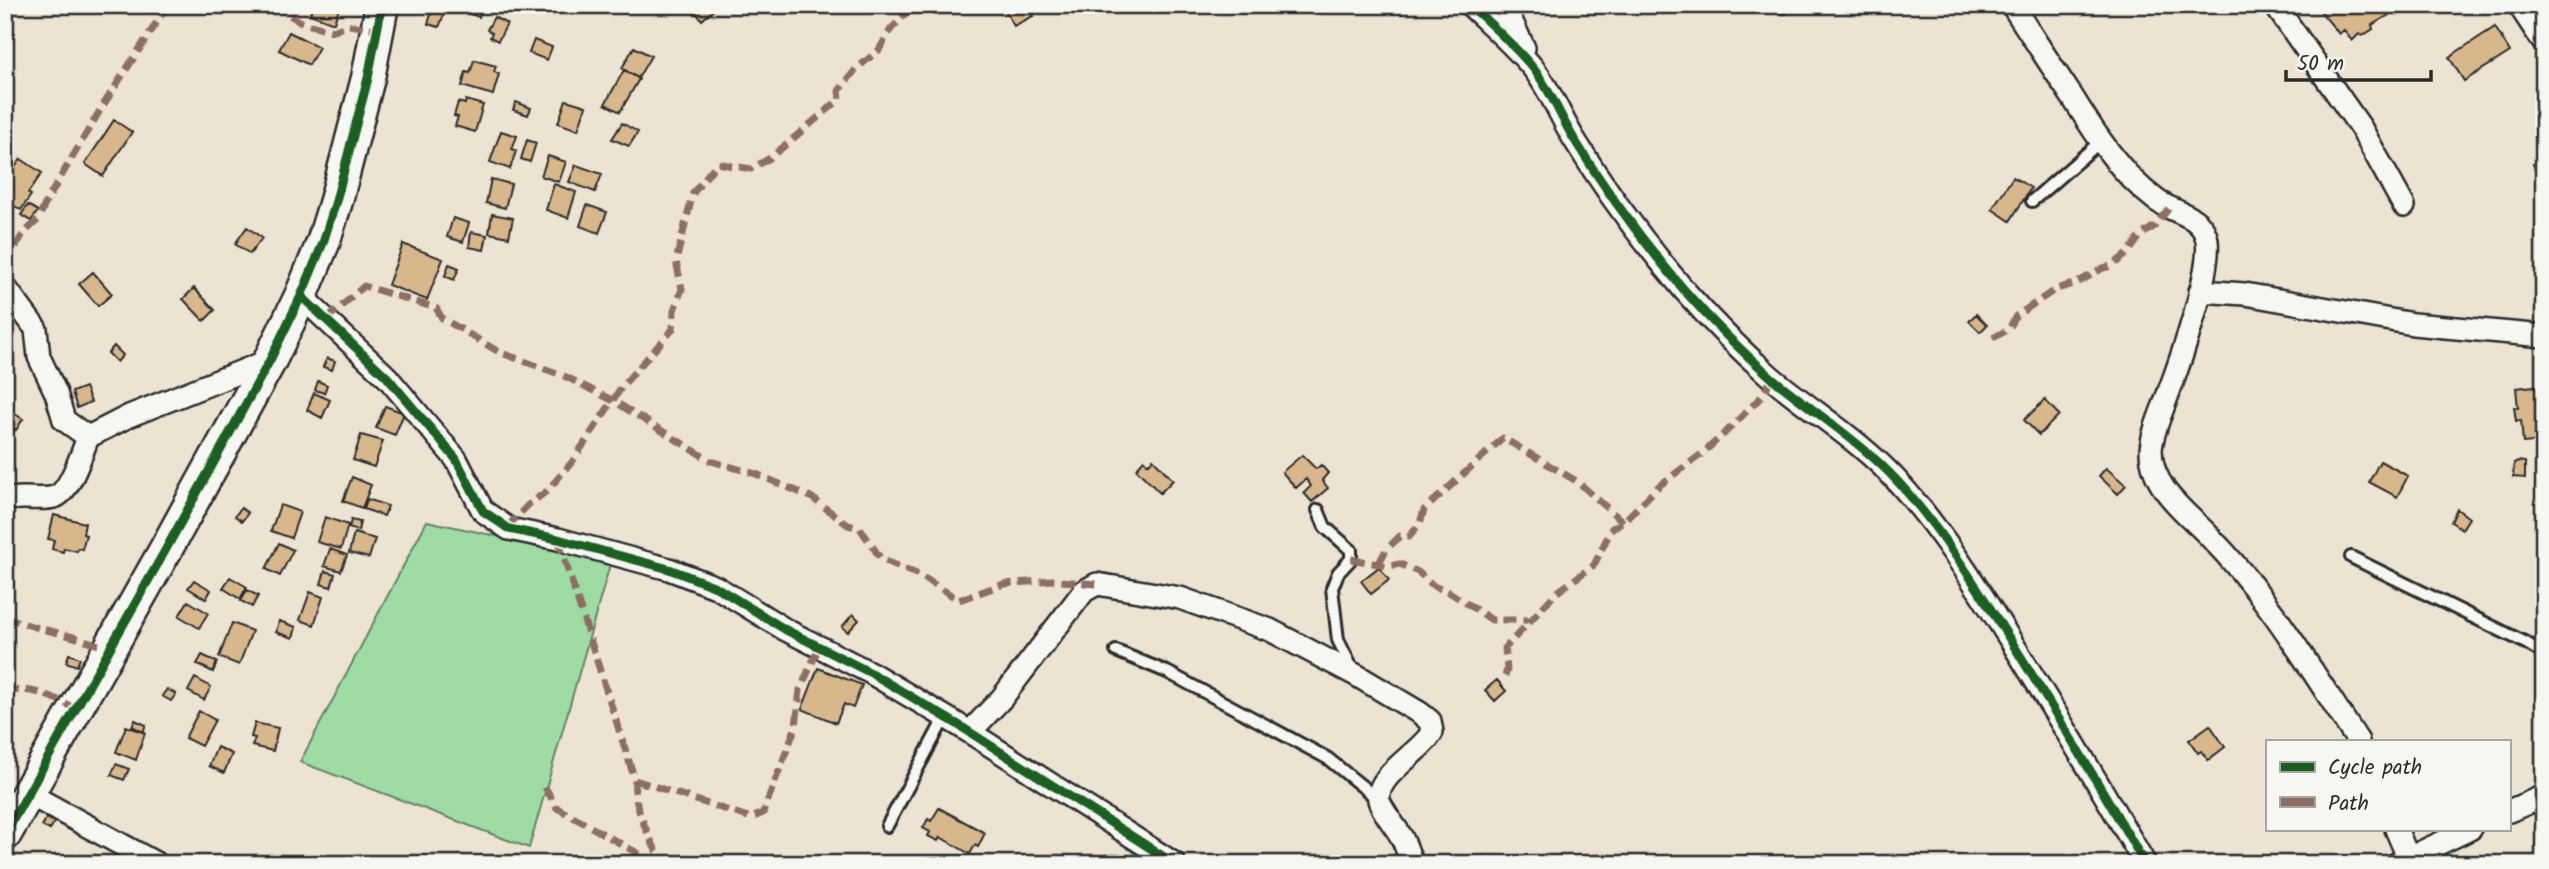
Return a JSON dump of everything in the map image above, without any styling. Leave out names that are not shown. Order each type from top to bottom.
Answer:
[{"type":"street","points":[[5,834],[116,639],[270,360],[302,296],[323,243],[357,125],[382,5]]},
{"type":"street","points":[[1470,5],[1534,69]]},
{"type":"street","points":[[1504,5],[1534,69],[1574,139],[1648,246],[1736,346],[1898,482],[1937,530],[2064,726],[2146,864]]},
{"type":"street","points":[[2012,5],[2119,165],[2157,201],[2200,224],[2207,238],[2207,259],[2200,291],[2175,376],[2155,430],[2151,450],[2155,470],[2177,505],[2241,571],[2277,618],[2357,740]]},
{"type":"street","points":[[2275,5],[2361,128],[2404,206]]},
{"type":"street","points":[[2519,5],[2544,43]]},
{"type":"street","points":[[5,287],[36,329],[39,357],[56,393],[64,420],[88,436]]},
{"type":"street","points":[[2200,291],[2245,294],[2413,324],[2544,336]]},
{"type":"street","points":[[302,296],[387,376],[456,459],[483,511],[509,529],[558,539],[668,569],[716,587],[786,630],[871,673],[970,732],[1175,864]]},
{"type":"street","points":[[5,500],[16,497],[53,498],[64,491],[88,436],[129,416],[270,360]]},
{"type":"street","points":[[970,732],[1002,698],[1084,591],[1097,584],[1180,598],[1269,631],[1356,675],[1430,721],[1432,732],[1427,741],[1381,785],[1380,800],[1404,841],[1412,864]]},
{"type":"street","points":[[27,793],[157,864]]},
{"type":"street","points":[[2510,811],[2544,796]]},
{"type":"street","points":[[2396,830],[2405,862],[2468,830]]},
{"type":"lane","points":[[2032,201],[2101,141]]},
{"type":"lane","points":[[1318,510],[1325,527],[1351,550],[1351,559],[1338,573],[1332,588],[1338,640],[1356,675]]},
{"type":"lane","points":[[2351,557],[2544,654]]},
{"type":"lane","points":[[1116,651],[1167,672],[1327,758],[1380,800]]},
{"type":"lane","points":[[887,826],[945,717]]},
{"type":"green space","points":[[427,521],[611,561],[529,848],[300,762]]},
{"type":"building","points":[[67,5],[89,5],[87,10],[83,8],[80,13]]},
{"type":"building","points":[[313,5],[340,5],[334,23],[310,14]]},
{"type":"building","points":[[473,5],[483,6],[479,17],[470,14]]},
{"type":"building","points":[[519,5],[542,5],[537,15]]},
{"type":"building","points":[[698,5],[717,7],[702,20],[693,9]]},
{"type":"building","points":[[1002,5],[1028,5],[1033,16],[1014,26]]},
{"type":"building","points":[[2330,5],[2381,5],[2389,15],[2372,25],[2373,29],[2362,36],[2359,34],[2352,41],[2344,30],[2339,34],[2321,12]]},
{"type":"building","points":[[433,8],[445,12],[439,27],[428,24]]},
{"type":"building","points":[[494,17],[507,24],[498,41],[490,37],[492,33],[487,30]]},
{"type":"building","points":[[2495,27],[2510,52],[2464,81],[2449,57]]},
{"type":"building","points":[[289,32],[319,47],[309,65],[279,50]]},
{"type":"building","points":[[534,40],[552,47],[547,60],[529,53]]},
{"type":"building","points":[[634,47],[651,56],[638,78],[622,68]]},
{"type":"building","points":[[474,60],[496,66],[494,72],[499,74],[493,95],[462,86],[466,72],[470,73]]},
{"type":"building","points":[[624,70],[639,79],[620,112],[605,104]]},
{"type":"building","points":[[466,100],[483,105],[475,132],[455,126],[458,117],[454,116],[458,102],[465,104]]},
{"type":"building","points":[[566,100],[586,106],[578,130],[558,123]]},
{"type":"building","points":[[516,102],[531,108],[528,115],[513,110]]},
{"type":"building","points":[[114,120],[132,132],[103,176],[85,164]]},
{"type":"building","points":[[622,123],[638,132],[629,146],[612,139]]},
{"type":"building","points":[[501,131],[517,136],[512,149],[516,151],[510,169],[490,162]]},
{"type":"building","points":[[527,140],[536,143],[530,162],[521,159]]},
{"type":"building","points":[[548,156],[566,162],[559,182],[541,176]]},
{"type":"building","points":[[21,159],[42,173],[28,193],[31,195],[21,210],[5,200],[5,181]]},
{"type":"building","points":[[2544,160],[2544,191],[2533,164]]},
{"type":"building","points":[[576,165],[602,174],[595,192],[569,182]]},
{"type":"building","points":[[2013,177],[2031,188],[2010,221],[1992,209]]},
{"type":"building","points":[[491,179],[511,184],[505,208],[486,203]]},
{"type":"building","points":[[554,184],[576,192],[568,218],[546,210]]},
{"type":"building","points":[[28,205],[38,211],[31,221],[21,215]]},
{"type":"building","points":[[587,205],[607,212],[599,233],[580,226]]},
{"type":"building","points":[[492,214],[513,218],[509,237],[489,233]]},
{"type":"building","points":[[453,218],[469,223],[463,242],[447,237]]},
{"type":"building","points":[[247,227],[262,238],[250,254],[235,244]]},
{"type":"building","points":[[471,232],[487,235],[484,250],[469,247]]},
{"type":"building","points":[[403,244],[443,259],[427,300],[388,285]]},
{"type":"building","points":[[449,264],[459,268],[454,280],[445,276]]},
{"type":"building","points":[[93,272],[112,294],[98,306],[79,284]]},
{"type":"building","points":[[194,288],[215,310],[204,321],[183,299]]},
{"type":"building","points":[[1976,314],[1987,325],[1980,332],[1969,321]]},
{"type":"building","points":[[114,346],[123,355],[117,362],[108,353]]},
{"type":"building","points":[[327,358],[335,361],[332,370],[323,367]]},
{"type":"building","points":[[318,381],[327,385],[324,393],[315,390]]},
{"type":"building","points":[[2544,385],[2544,441],[2523,443],[2521,420],[2516,421],[2514,407],[2518,408],[2516,388]]},
{"type":"building","points":[[85,387],[91,402],[77,408],[72,392]]},
{"type":"building","points":[[314,393],[330,400],[322,418],[307,410]]},
{"type":"building","points":[[2045,400],[2059,415],[2039,435],[2024,420]]},
{"type":"building","points":[[385,406],[404,413],[395,435],[376,428]]},
{"type":"building","points":[[5,408],[23,419],[16,430],[5,423]]},
{"type":"building","points":[[361,435],[383,441],[374,467],[353,460]]},
{"type":"building","points":[[1302,455],[1316,469],[1321,465],[1328,473],[1322,480],[1328,488],[1312,502],[1304,493],[1311,486],[1306,479],[1296,488],[1282,472]]},
{"type":"building","points":[[1153,459],[1173,480],[1160,493],[1136,469],[1144,460],[1148,464]]},
{"type":"building","points":[[2380,461],[2408,476],[2397,497],[2369,482]]},
{"type":"building","points":[[2525,462],[2525,478],[2513,477],[2514,463]]},
{"type":"building","points":[[2106,468],[2126,485],[2118,494],[2099,476]]},
{"type":"building","points":[[352,477],[371,485],[362,508],[343,501]]},
{"type":"building","points":[[367,499],[388,506],[384,516],[364,509]]},
{"type":"building","points":[[280,505],[300,512],[291,538],[271,531]]},
{"type":"building","points":[[241,508],[248,513],[242,521],[235,516]]},
{"type":"building","points":[[2457,509],[2469,518],[2462,529],[2451,522]]},
{"type":"building","points":[[54,515],[85,523],[83,534],[86,535],[82,549],[78,548],[77,551],[64,548],[63,552],[52,549],[54,540],[48,539]]},
{"type":"building","points":[[325,517],[348,525],[341,549],[317,542]]},
{"type":"building","points":[[351,520],[360,522],[358,531],[349,528]]},
{"type":"building","points":[[354,533],[375,539],[369,558],[349,553]]},
{"type":"building","points":[[279,543],[293,550],[280,576],[266,569]]},
{"type":"building","points":[[330,549],[347,555],[341,571],[324,566]]},
{"type":"building","points":[[1379,567],[1389,580],[1371,594],[1361,581]]},
{"type":"building","points":[[325,571],[335,574],[331,587],[321,584]]},
{"type":"building","points":[[230,577],[247,587],[240,599],[223,588]]},
{"type":"building","points":[[194,580],[211,590],[206,599],[188,588]]},
{"type":"building","points":[[247,590],[258,596],[252,607],[241,601]]},
{"type":"building","points":[[310,592],[323,597],[314,625],[300,620]]},
{"type":"building","points":[[188,601],[208,613],[199,628],[179,616]]},
{"type":"building","points":[[853,614],[859,620],[848,632],[842,627]]},
{"type":"building","points":[[279,621],[296,627],[293,638],[276,632]]},
{"type":"building","points":[[232,623],[252,631],[239,665],[219,657]]},
{"type":"building","points":[[69,654],[80,658],[77,666],[66,662]]},
{"type":"building","points":[[202,655],[217,662],[213,672],[197,664]]},
{"type":"building","points":[[818,668],[862,685],[853,708],[844,704],[836,723],[802,709]]},
{"type":"building","points":[[195,678],[211,687],[204,700],[188,691]]},
{"type":"building","points":[[1497,680],[1506,691],[1495,701],[1485,690]]},
{"type":"building","points":[[167,689],[176,694],[171,701],[162,696]]},
{"type":"building","points":[[199,711],[215,720],[201,746],[185,738]]},
{"type":"building","points":[[135,720],[146,725],[143,732],[132,726]]},
{"type":"building","points":[[255,723],[278,728],[273,751],[252,746],[255,738],[251,737]]},
{"type":"building","points":[[2210,725],[2225,747],[2208,760],[2201,751],[2198,753],[2189,740]]},
{"type":"building","points":[[126,726],[145,733],[136,760],[116,752]]},
{"type":"building","points":[[217,747],[232,754],[224,773],[209,766]]},
{"type":"building","points":[[116,764],[129,769],[124,780],[111,775]]},
{"type":"building","points":[[939,808],[985,833],[978,847],[975,845],[970,854],[940,837],[938,841],[928,836],[930,832],[923,828]]},
{"type":"building","points":[[46,818],[54,822],[50,830],[42,826]]},
{"type":"marked path","points":[[5,265],[23,234],[38,220],[102,107],[168,5]]},
{"type":"marked path","points":[[272,5],[303,23],[333,31],[348,25],[377,29]]},
{"type":"marked path","points":[[509,529],[509,525],[528,505],[547,491],[572,462],[623,385],[673,329],[674,310],[682,289],[676,261],[693,193],[717,163],[751,169],[770,158],[840,99],[839,91],[856,69],[879,50],[891,29],[908,12],[909,5]]},
{"type":"marked path","points":[[1993,338],[2009,329],[2016,316],[2056,289],[2077,283],[2103,268],[2112,266],[2128,253],[2141,235],[2155,226],[2169,208]]},
{"type":"marked path","points":[[326,320],[364,286],[436,308],[442,318],[499,352],[562,375],[612,400],[711,461],[756,474],[811,497],[848,525],[860,528],[881,559],[921,576],[959,600],[1004,584],[1051,580],[1097,584]]},
{"type":"marked path","points":[[1505,676],[1505,648],[1556,593],[1594,565],[1612,528],[1623,522],[1660,485],[1703,453],[1728,430],[1763,395],[1772,377]]},
{"type":"marked path","points":[[1379,563],[1386,550],[1400,536],[1409,537],[1420,523],[1424,510],[1503,438],[1578,482],[1623,522]]},
{"type":"marked path","points":[[558,539],[635,780],[639,812],[662,864]]},
{"type":"marked path","points":[[1351,559],[1389,566],[1400,564],[1418,572],[1435,587],[1446,590],[1492,620],[1528,620]]},
{"type":"marked path","points":[[5,616],[110,650]]},
{"type":"marked path","points":[[635,780],[751,818],[763,813],[796,726],[800,690],[819,647]]},
{"type":"marked path","points":[[5,693],[32,691],[76,709]]},
{"type":"marked path","points":[[545,787],[557,808],[657,864]]},
{"type":"cycle path","points":[[5,834],[270,360],[301,296],[323,243],[336,201],[368,78],[382,5]]},
{"type":"cycle path","points":[[1470,5],[1533,68],[1574,139],[1613,198],[1655,255],[1695,302],[1748,357],[1885,468],[1930,520],[2011,641],[2145,864]]},
{"type":"cycle path","points":[[301,296],[387,377],[456,459],[483,511],[509,529],[558,539],[669,569],[716,587],[786,630],[871,673],[957,724],[1175,864]]}]
